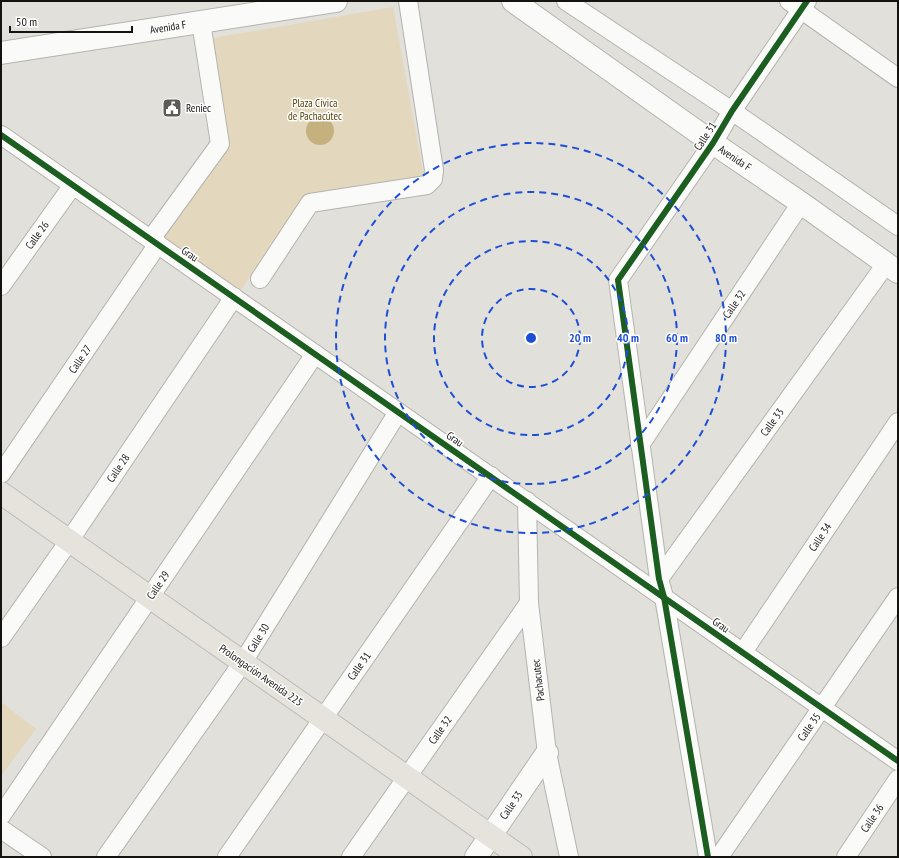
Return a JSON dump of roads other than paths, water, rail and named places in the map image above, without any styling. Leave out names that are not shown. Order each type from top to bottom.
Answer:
[{"type":"main road","name":"Prolongación Avenida 225","points":[[1,493],[521,857]]},
{"type":"street","name":"Avenida F","points":[[1,53],[336,1]]},
{"type":"street","points":[[260,279],[310,203],[427,185],[433,179],[434,170],[408,1]]},
{"type":"street","name":"Avenida F","points":[[513,1],[892,268]]},
{"type":"street","points":[[566,1],[732,111],[898,226]]},
{"type":"street","points":[[799,4],[898,78]]},
{"type":"street","name":"Calle 31","points":[[640,445],[618,280],[713,143],[799,4]]},
{"type":"street","name":"Calle 27","points":[[1,474],[220,144],[201,22]]},
{"type":"street","name":"Grau","points":[[1,135],[898,761]]},
{"type":"street","name":"Calle 26","points":[[1,286],[73,185]]},
{"type":"street","name":"Calle 32","points":[[640,445],[801,203]]},
{"type":"street","name":"Calle 33","points":[[659,579],[892,268]]},
{"type":"street","name":"Calle 28","points":[[1,638],[69,541],[234,297]]},
{"type":"street","name":"Calle 29","points":[[1,816],[315,354]]},
{"type":"street","name":"Calle 30","points":[[106,857],[243,662],[398,412]]},
{"type":"street","name":"Calle 34","points":[[743,652],[898,422]]},
{"type":"street","points":[[640,445],[659,579],[664,597],[708,857]]},
{"type":"street","name":"Calle 31","points":[[227,857],[491,476]]},
{"type":"street","name":"Pachacutec","points":[[526,501],[529,603],[547,753],[569,857]]},
{"type":"street","name":"Calle 35","points":[[719,857],[898,596]]},
{"type":"street","name":"Calle 32","points":[[351,857],[529,603]]},
{"type":"street","name":"Calle 33","points":[[476,857],[547,753]]},
{"type":"street","name":"Calle 36","points":[[846,857],[898,779]]},
{"type":"street","points":[[1,829],[42,857]]},
{"type":"place","name":"Reniec","points":[[172,108]]},
{"type":"park label","name":"Plaza Cívica de Pachacútec","points":[[315,109]]}]
